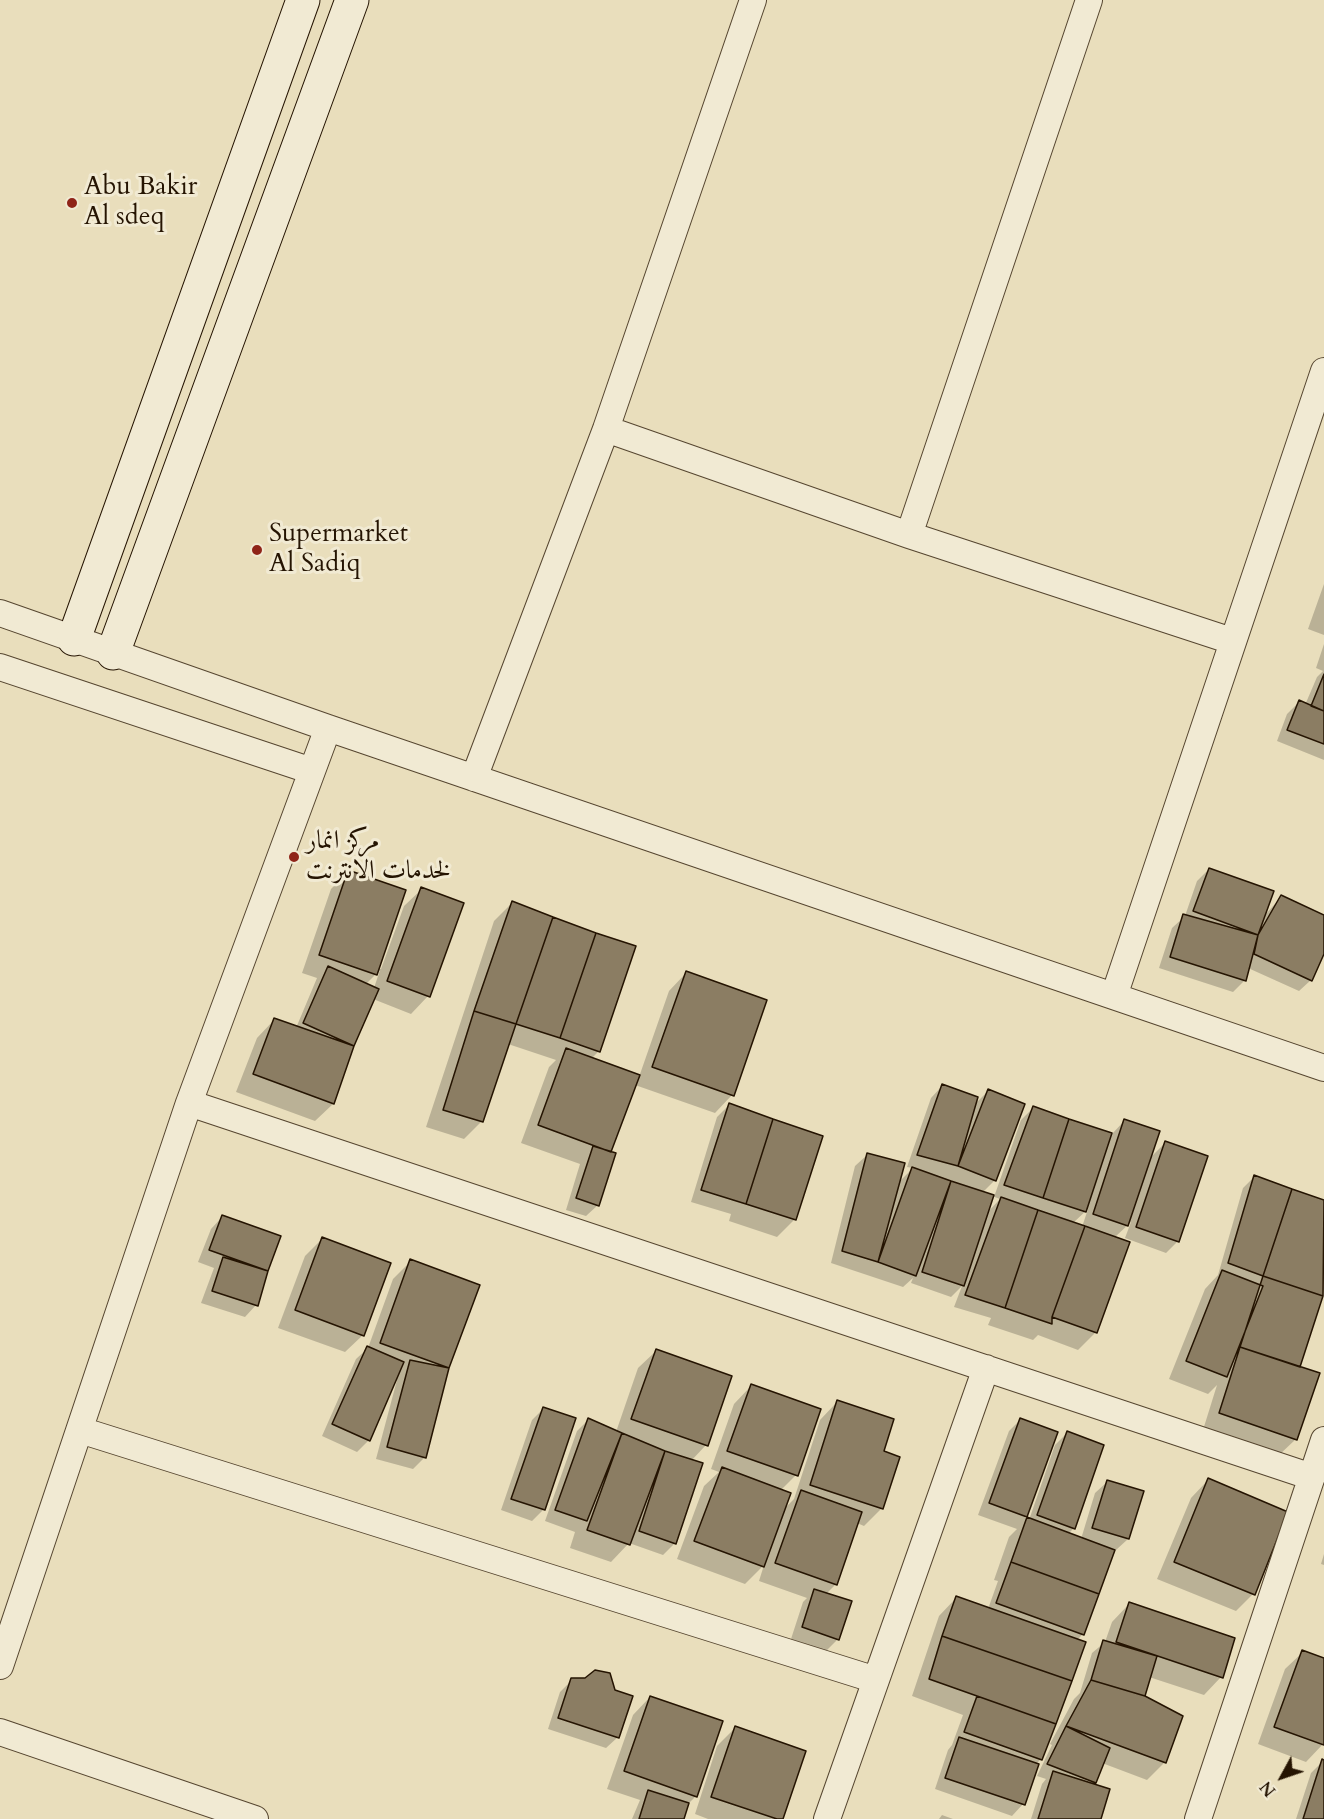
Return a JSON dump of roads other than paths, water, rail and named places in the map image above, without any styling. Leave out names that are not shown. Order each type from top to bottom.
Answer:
[{"type":"street","points":[[74,639],[303,0]]},
{"type":"street","points":[[114,653],[352,0]]},
{"type":"street","points":[[474,778],[606,429],[753,0]]},
{"type":"street","points":[[909,535],[1089,0]]},
{"type":"street","points":[[1114,996],[1324,372]]},
{"type":"street","points":[[606,429],[909,535],[1232,641]]},
{"type":"street","points":[[0,613],[328,728],[1324,1068]]},
{"type":"street","points":[[0,667],[312,771]]},
{"type":"street","points":[[0,1666],[189,1103],[328,728]]},
{"type":"street","points":[[189,1103],[1312,1477]]},
{"type":"street","points":[[826,1819],[986,1368]]},
{"type":"street","points":[[80,1430],[876,1680]]},
{"type":"street","points":[[1198,1819],[1324,1440]]},
{"type":"street","points":[[0,1732],[255,1819]]},
{"type":"place","name":"Abu Bakir Al sdeq","points":[[72,203]]},
{"type":"place","name":"Supermarket Al Sadiq","points":[[257,550]]},
{"type":"place","name":"مركز انمار لخدمات الانترنت","points":[[294,857]]}]
